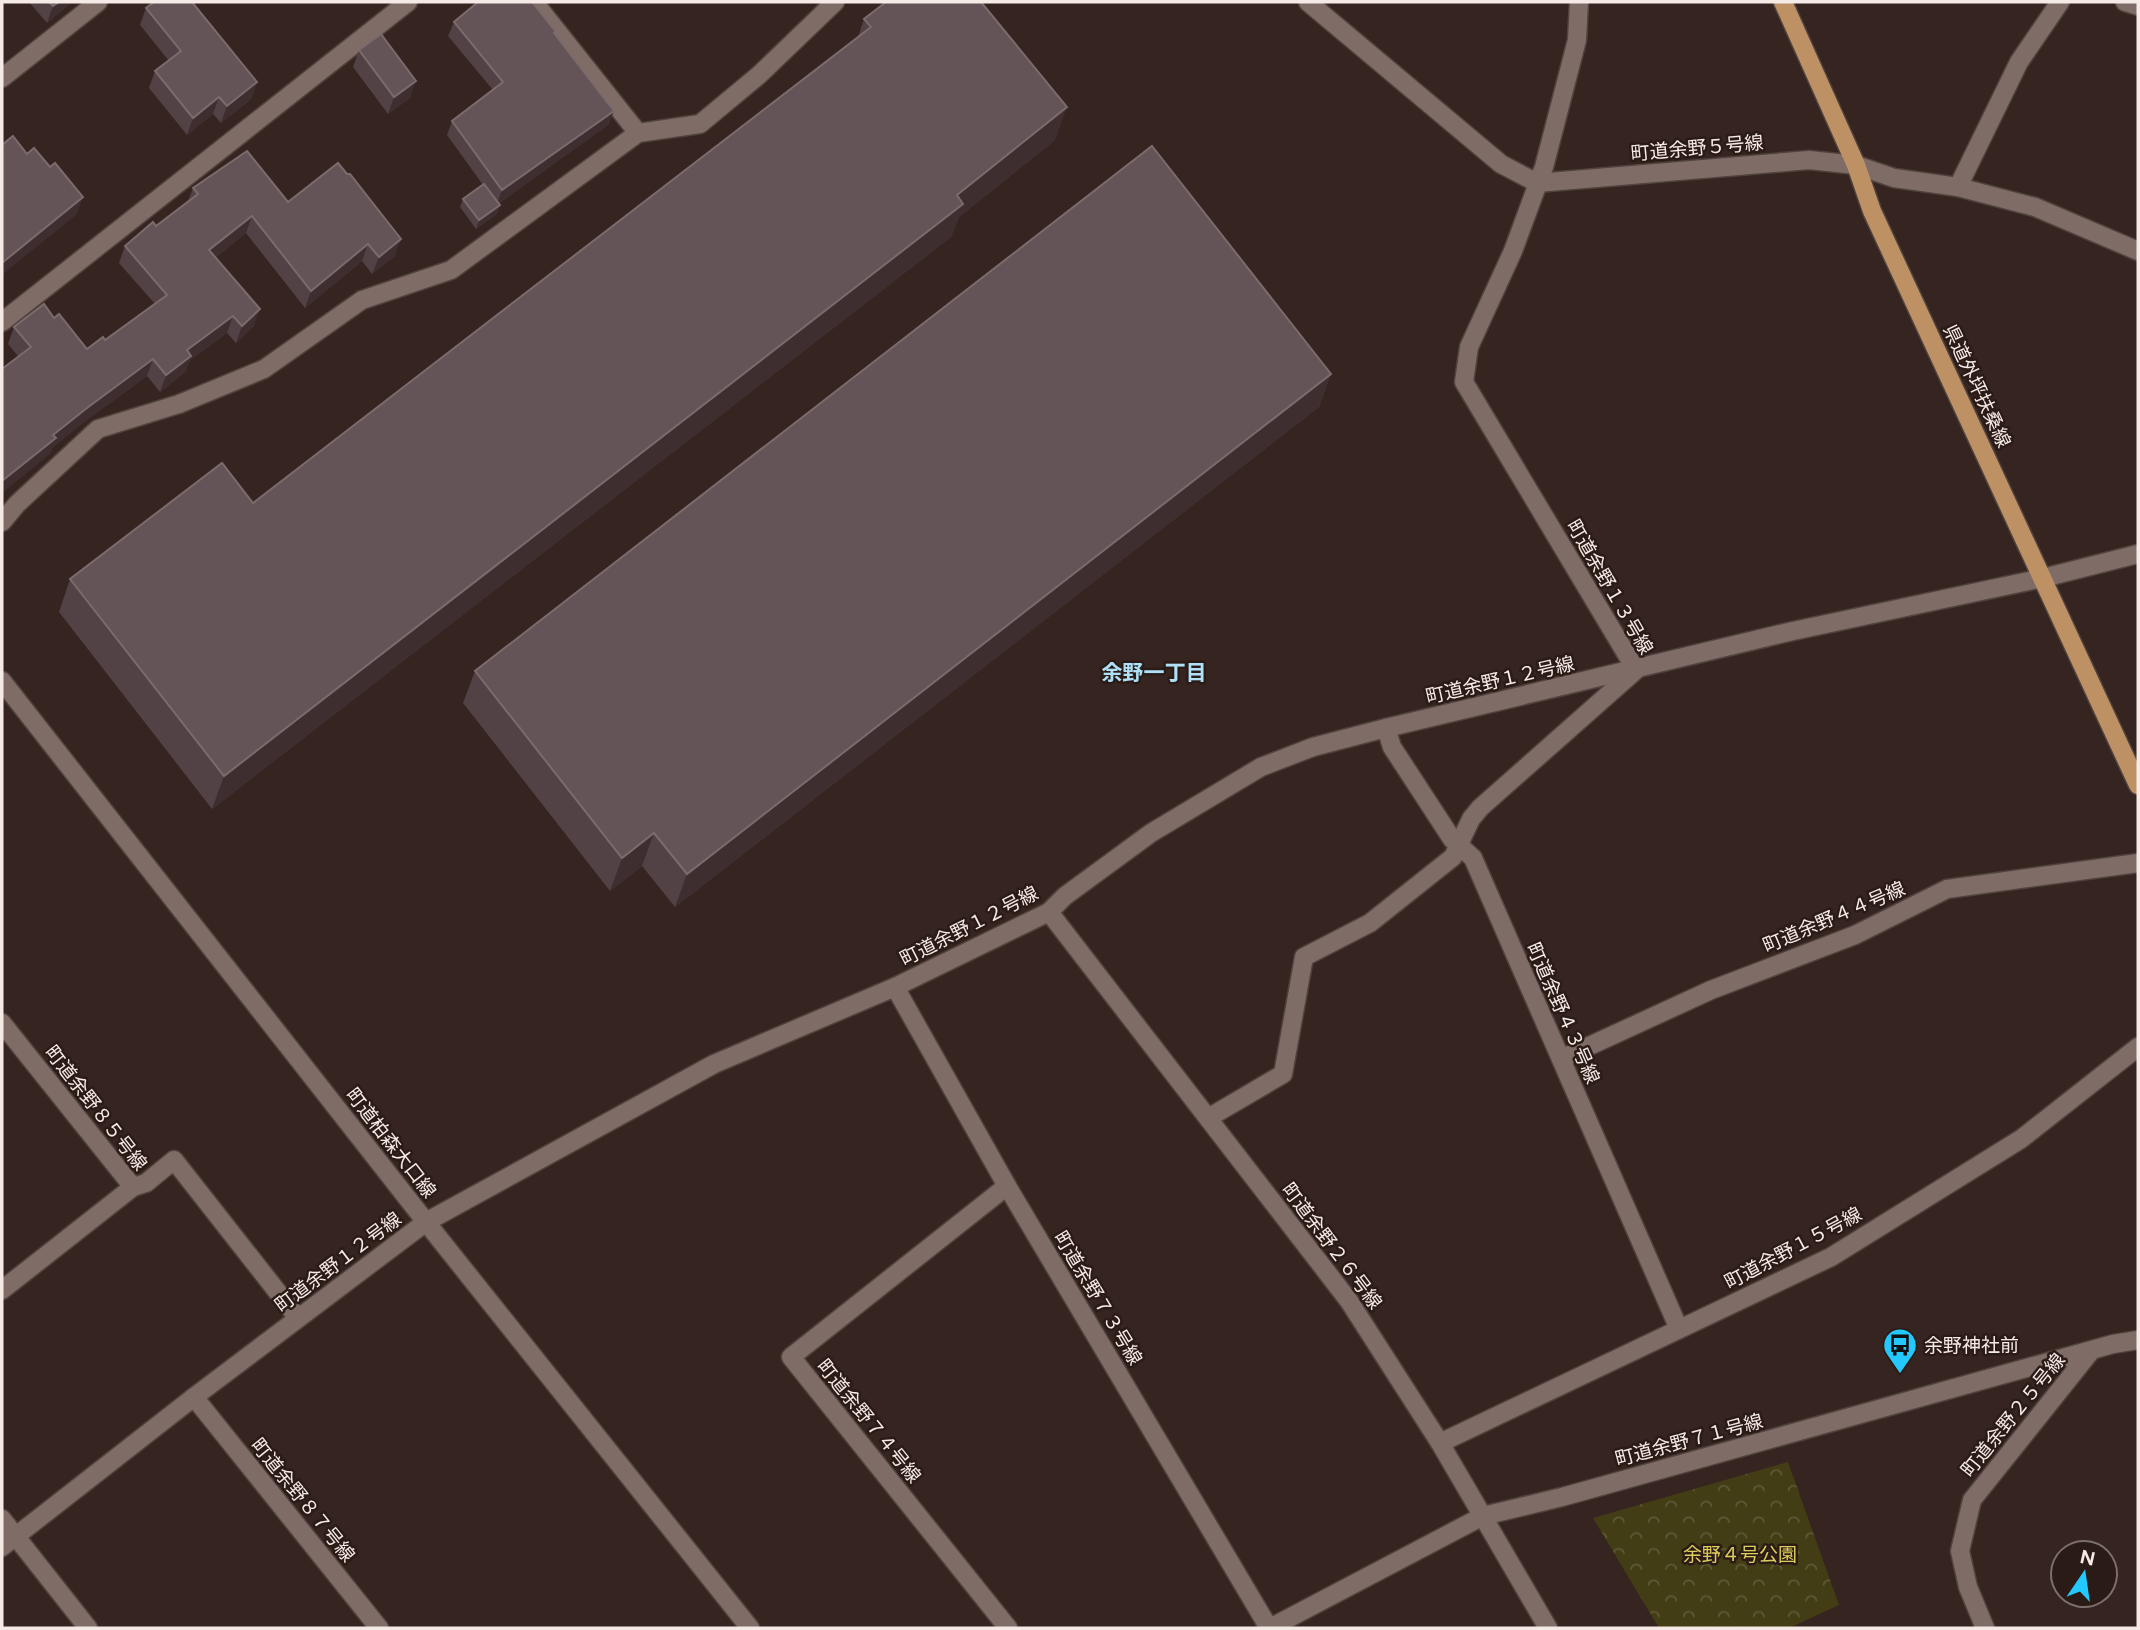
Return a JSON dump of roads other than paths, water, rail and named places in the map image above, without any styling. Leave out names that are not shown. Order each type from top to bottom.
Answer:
[{"type":"main road","name":"県道外坪扶桑線","points":[[1783,2],[1856,165],[1872,211],[2138,785]]},
{"type":"street","points":[[2,78],[98,2]]},
{"type":"street","points":[[2,322],[408,2]]},
{"type":"street","points":[[534,2],[638,133]]},
{"type":"street","points":[[2,522],[17,504],[98,429],[179,404],[264,369],[362,300],[451,270],[638,133],[700,124],[759,75],[835,2]]},
{"type":"street","points":[[1308,2],[1501,164],[1537,183]]},
{"type":"street","name":"町道余野１３号線","points":[[1208,1118],[1283,1074],[1304,957],[1370,923],[1453,857],[1471,819],[1480,808],[1636,670],[1464,382],[1469,347],[1513,251],[1544,167],[1577,40],[1579,2]]},
{"type":"street","points":[[1958,187],[2019,62],[2060,2]]},
{"type":"street","points":[[2125,2],[2138,6]]},
{"type":"street","name":"町道余野５号線","points":[[1537,183],[1809,160],[1856,165],[1894,178],[1958,187],[2035,207],[2138,251]]},
{"type":"street","name":"町道余野１２号線","points":[[9,1541],[426,1222],[714,1063],[895,987],[1049,912],[1065,896],[1151,833],[1261,767],[1313,747],[1385,728],[1793,631],[2043,578],[2138,554]]},
{"type":"street","name":"町道柏森大口線","points":[[2,681],[426,1222],[750,1628]]},
{"type":"street","name":"町道余野４３号線","points":[[1385,728],[1392,747],[1452,839],[1473,858],[1679,1329]]},
{"type":"street","name":"町道余野４４号線","points":[[1561,1059],[1711,990],[1855,935],[1947,889],[2138,863]]},
{"type":"street","name":"町道余野２６号線","points":[[1049,912],[1349,1301],[1440,1443],[1548,1628]]},
{"type":"street","name":"町道余野７３号線","points":[[895,987],[1007,1186],[1270,1628]]},
{"type":"street","name":"町道余野８５号線","points":[[2,1023],[133,1188],[2,1290]]},
{"type":"street","name":"町道余野１５号線","points":[[1440,1443],[1843,1250],[2021,1139],[2138,1047]]},
{"type":"street","points":[[133,1188],[146,1183],[174,1160],[298,1318]]},
{"type":"street","name":"町道余野７４号線","points":[[1007,1186],[791,1357],[1008,1628]]},
{"type":"street","name":"町道余野７１号線","points":[[1270,1628],[1483,1516],[1562,1497],[2138,1340]]},
{"type":"street","name":"町道余野２５号線","points":[[1985,1628],[1968,1587],[1960,1551],[1972,1500],[2091,1351]]},
{"type":"street","name":"町道余野８７号線","points":[[194,1397],[379,1628]]},
{"type":"street","points":[[2,1518],[9,1541],[88,1628]]},
{"type":"place","name":"余野神社前","points":[[1900,1375]]},
{"type":"district","name":"余野一丁目","points":[[1154,672]]},
{"type":"park label","name":"余野４号公園","points":[[1740,1554]]}]
